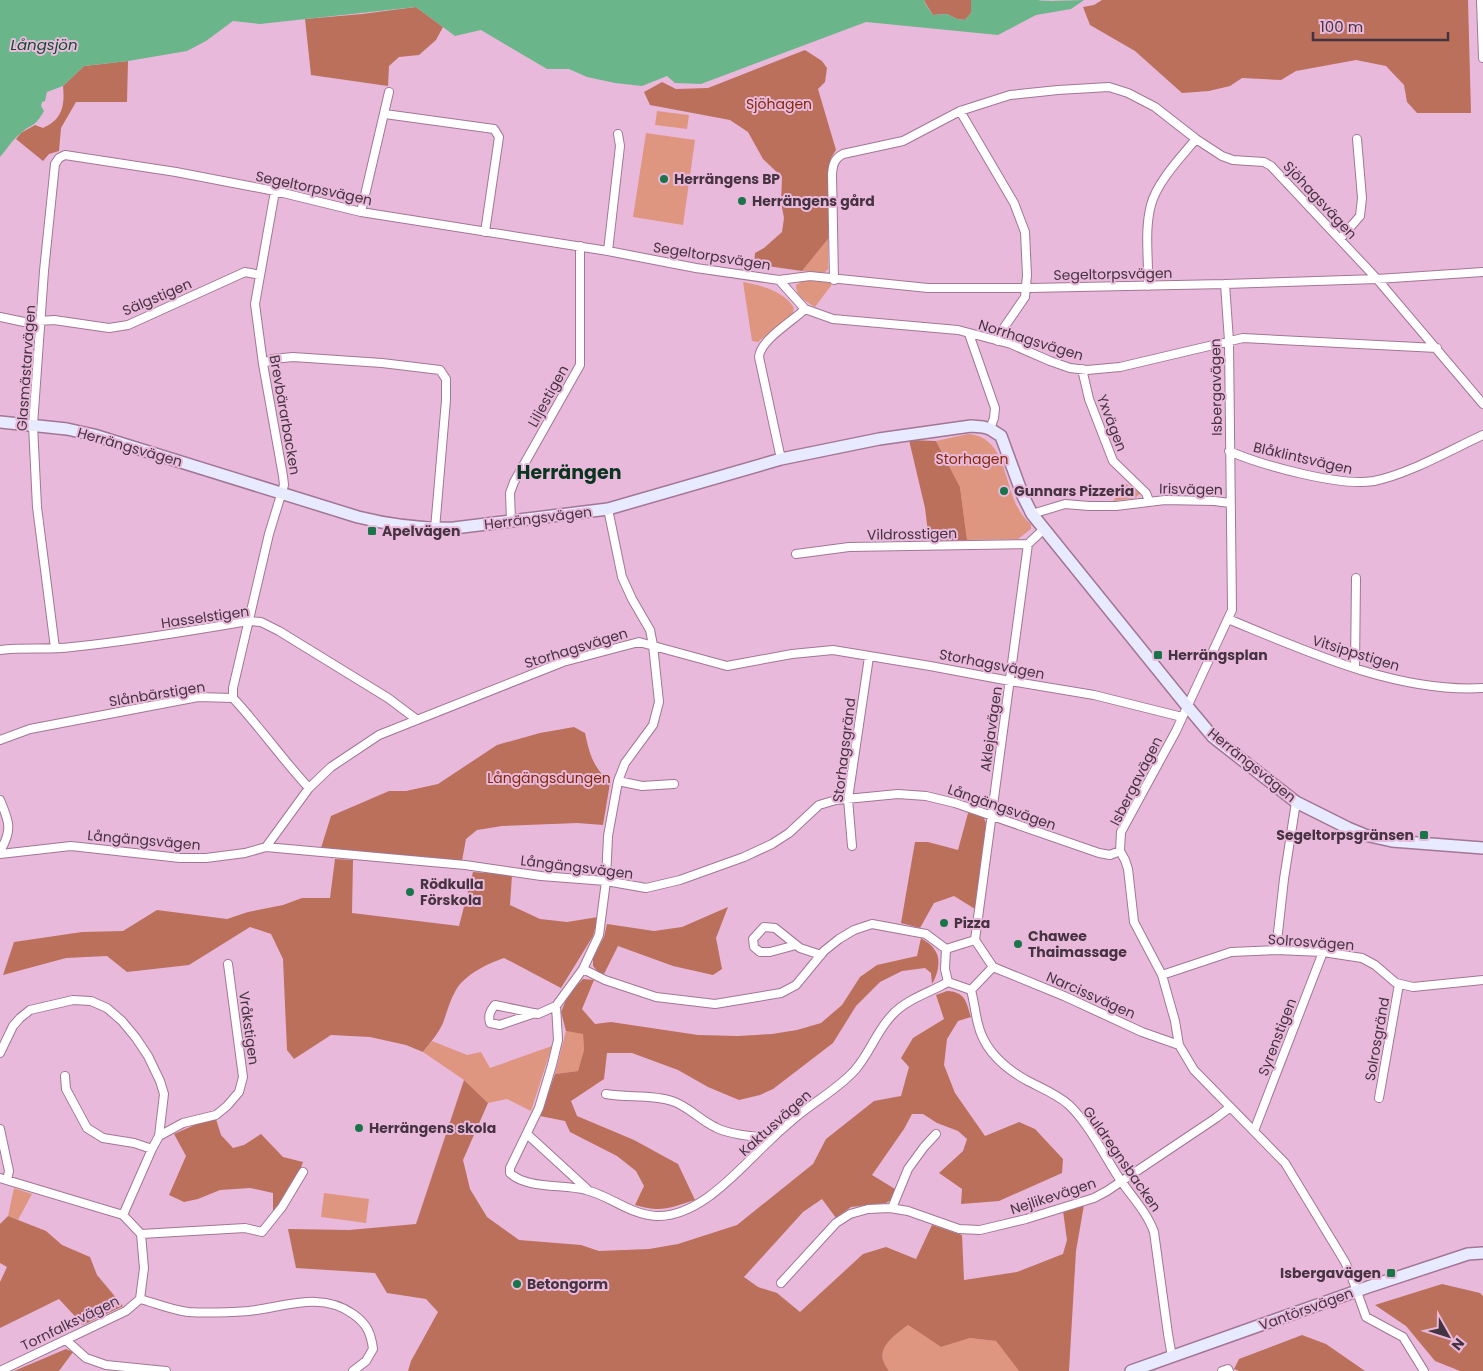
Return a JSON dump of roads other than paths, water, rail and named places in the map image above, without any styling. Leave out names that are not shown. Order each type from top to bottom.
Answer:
[{"type":"street","points":[[1481,0],[1483,58]]},
{"type":"street","name":"Sjöhagsvägen","points":[[834,280],[832,174],[833,164],[837,158],[843,154],[903,141],[960,111],[1010,95],[1109,87],[1128,92],[1155,106],[1196,139],[1222,156],[1233,160],[1264,162],[1272,166],[1377,279],[1483,404]]},
{"type":"street","points":[[361,212],[389,92]]},
{"type":"street","points":[[960,111],[1014,203],[1026,232],[1027,275],[1025,297],[1003,329],[998,341]]},
{"type":"street","points":[[385,114],[494,129],[499,136],[485,232]]},
{"type":"street","points":[[608,251],[620,146],[618,134]]},
{"type":"street","points":[[1148,286],[1148,240],[1151,203],[1161,183],[1196,139]]},
{"type":"street","points":[[1340,239],[1360,216],[1362,198],[1357,139]]},
{"type":"street","name":"Segeltorpsvägen","points":[[65,155],[176,172],[361,212],[580,246],[696,268],[779,280],[810,276],[834,280],[928,288],[1025,288],[1377,279],[1483,272]]},
{"type":"street","name":"Glasmästarvägen","points":[[55,648],[37,507],[32,425],[42,321],[44,271],[55,164],[59,158],[65,155]]},
{"type":"street","name":"Brevbärarbacken","points":[[233,698],[233,688],[269,534],[284,485],[263,364],[255,304],[275,192]]},
{"type":"street","name":"Liljestigen","points":[[511,521],[510,494],[514,482],[580,365],[580,246]]},
{"type":"street","name":"Sälgstigen","points":[[0,317],[24,322],[54,320],[109,328],[128,325],[245,272],[260,275]]},
{"type":"street","name":"Norrhagsvägen","points":[[779,280],[805,309],[833,319],[958,330],[1011,344],[1070,368],[1120,368],[1243,338],[1437,348]]},
{"type":"street","name":"Isbergavägen","points":[[1225,284],[1229,341],[1232,610],[1182,717],[1121,832],[1120,851],[1126,860],[1128,869],[1134,922],[1162,976],[1175,1021],[1179,1045],[1194,1070],[1285,1163],[1294,1175],[1351,1275],[1366,1316],[1403,1337],[1424,1371]]},
{"type":"street","points":[[781,459],[759,352],[771,337],[805,309]]},
{"type":"street","points":[[969,334],[995,408],[990,429]]},
{"type":"street","points":[[263,364],[272,359],[293,358],[382,363],[440,370],[446,379],[446,400],[435,529]]},
{"type":"street","name":"Yxvägen","points":[[1082,369],[1089,399],[1113,461],[1146,493],[1149,501]]},
{"type":"street","name":"Herrängsvägen","points":[[0,422],[67,429],[94,435],[377,522],[435,529],[608,509],[781,459],[920,432],[971,426],[990,429],[1001,436],[1005,444],[1023,496],[1032,514],[1214,737],[1296,802],[1348,828],[1377,839],[1483,848]]},
{"type":"street","name":"Blåklintsvägen","points":[[1229,451],[1249,460],[1352,483],[1373,481],[1397,474],[1483,435]]},
{"type":"street","name":"Irisvägen","points":[[1032,514],[1065,504],[1116,506],[1149,501],[1204,500],[1230,503]]},
{"type":"street","points":[[535,1013],[500,1025],[490,1023],[489,1019],[489,1011],[495,1005],[535,1013],[538,1014],[556,1006],[583,969],[599,935],[606,881],[608,836],[618,782],[625,763],[653,725],[659,702],[650,630],[622,577],[608,509]]},
{"type":"street","points":[[1028,544],[1044,529]]},
{"type":"street","name":"Vildrosstigen","points":[[796,554],[849,547],[1028,544]]},
{"type":"street","name":"Aklejavägen","points":[[975,940],[1028,544]]},
{"type":"street","points":[[1355,668],[1356,578]]},
{"type":"street","name":"Vitsippstigen","points":[[1228,619],[1300,649],[1355,668],[1429,686],[1483,688]]},
{"type":"street","name":"Hasselstigen","points":[[0,650],[12,648],[69,648],[260,622],[279,631],[388,698],[416,719]]},
{"type":"street","name":"Storhagsvägen","points":[[266,848],[309,788],[331,767],[356,748],[378,735],[563,662],[639,642],[727,666],[792,654],[833,650],[1094,695],[1182,717]]},
{"type":"street","name":"Storhagsgränd","points":[[852,846],[848,799],[869,657]]},
{"type":"street","name":"Slånbärstigen","points":[[0,740],[30,729],[198,697],[233,698]]},
{"type":"street","points":[[233,698],[309,788]]},
{"type":"street","points":[[618,782],[642,786],[674,784]]},
{"type":"street","name":"Långängsvägen","points":[[0,852],[71,846],[180,858],[206,858],[266,848],[465,866],[541,876],[606,881],[646,888],[680,880],[772,844],[789,832],[819,804],[898,794],[926,796],[955,803],[1099,853],[1110,855],[1120,851]]},
{"type":"street","points":[[0,800],[9,823],[7,839],[0,852]]},
{"type":"street","points":[[1276,950],[1284,879],[1296,802]]},
{"type":"street","points":[[583,969],[605,980],[656,997],[715,1004],[781,993],[796,985],[821,955],[839,939],[854,930],[872,924],[926,934],[946,949]]},
{"type":"street","points":[[796,945],[770,952],[760,952],[754,947],[753,939],[764,927],[775,928],[796,945],[821,955]]},
{"type":"street","points":[[975,940],[993,967],[971,990],[948,982],[945,969],[946,949],[975,940]]},
{"type":"street","name":"Solrosvägen","points":[[1162,976],[1231,952],[1276,950],[1323,952],[1362,958],[1375,964],[1399,984]]},
{"type":"street","name":"Syrenstigen","points":[[1254,1131],[1323,952]]},
{"type":"street","name":"Vråkstigen","points":[[159,1136],[183,1123],[216,1115],[228,1106],[239,1092],[243,1077],[228,964]]},
{"type":"street","name":"Narcissvägen","points":[[993,967],[1055,992],[1142,1032],[1179,1045]]},
{"type":"street","points":[[1399,984],[1413,987],[1483,980]]},
{"type":"street","name":"Kaktusvägen","points":[[589,1190],[527,1134],[510,1168],[510,1173],[514,1177],[525,1182],[577,1187],[596,1192],[635,1212],[656,1216],[685,1210],[720,1187],[745,1166],[772,1138],[844,1082],[861,1064],[879,1031],[894,1013],[948,982]]},
{"type":"street","name":"Solrosgränd","points":[[1379,1098],[1399,984]]},
{"type":"street","name":"Guldregnsbacken","points":[[971,990],[978,1026],[984,1041],[992,1053],[1015,1073],[1054,1094],[1068,1105],[1078,1116],[1151,1223],[1154,1232],[1172,1356]]},
{"type":"street","points":[[0,1053],[14,1026],[30,1010],[73,1000],[91,1001],[107,1008],[122,1021],[136,1038],[148,1056],[164,1094],[159,1136],[123,1215]]},
{"type":"street","points":[[527,1134],[539,1108],[558,1040],[556,1006]]},
{"type":"street","points":[[65,1076],[66,1089],[87,1128],[103,1138],[134,1143],[152,1149]]},
{"type":"street","points":[[606,1094],[620,1097],[657,1098],[673,1101],[716,1128],[750,1137],[772,1138]]},
{"type":"street","name":"Nejlikevägen","points":[[781,1283],[836,1223],[850,1214],[868,1209],[892,1208],[908,1211],[959,1229],[980,1230],[1026,1219],[1094,1198],[1107,1191],[1230,1108]]},
{"type":"street","points":[[0,1129],[9,1171],[4,1179],[123,1215],[141,1234],[245,1228],[262,1232],[282,1207],[303,1172]]},
{"type":"street","points":[[892,1208],[908,1169],[936,1134]]},
{"type":"street","name":"Tornfalksvägen","points":[[0,1371],[126,1311],[140,1299],[144,1268],[141,1234]]},
{"type":"street","name":"Vantörsvägen","points":[[1131,1371],[1356,1291],[1468,1254],[1483,1253]]},
{"type":"street","points":[[140,1299],[187,1312],[248,1311],[306,1301],[326,1302],[345,1308],[361,1320],[371,1334],[373,1349],[366,1361],[353,1371]]},
{"type":"street","points":[[66,1340],[86,1358],[106,1365],[166,1371]]},
{"type":"street","points":[[1222,1371],[1228,1369],[1229,1371]]},
{"type":"water","name":"Långsjön","points":[[0,0],[925,0],[924,2],[933,15],[947,14],[957,19],[965,20],[971,13],[971,0],[1084,0],[1071,9],[1036,15],[998,35],[866,22],[701,84],[675,83],[667,76],[642,86],[587,77],[569,69],[547,69],[481,30],[455,36],[416,7],[260,24],[233,21],[206,41],[187,51],[84,66],[63,86],[47,92],[45,101],[42,102],[41,106],[44,111],[38,120],[18,135],[0,157]]},
{"type":"place","name":"Herrängens BP","points":[[664,179]]},
{"type":"place","name":"Herrängens gård","points":[[742,201]]},
{"type":"place","name":"Gunnars Pizzeria","points":[[1004,491]]},
{"type":"place","name":"Apelvägen","points":[[372,531]]},
{"type":"place","name":"Herrängsplan","points":[[1158,655]]},
{"type":"place","name":"Segeltorpsgränsen","points":[[1424,835]]},
{"type":"place","name":"Rödkulla Förskola","points":[[410,892]]},
{"type":"place","name":"Pizza","points":[[944,923]]},
{"type":"place","name":"Chawee Thaimassage","points":[[1018,944]]},
{"type":"place","name":"Herrängens skola","points":[[359,1128]]},
{"type":"place","name":"Isbergavägen","points":[[1391,1273]]},
{"type":"place","name":"Betongorm","points":[[517,1284]]},
{"type":"district","name":"Herrängen","points":[[569,472]]},
{"type":"park label","name":"Sjöhagen","points":[[779,104]]},
{"type":"park label","name":"Storhagen","points":[[972,459]]},
{"type":"park label","name":"Långängsdungen","points":[[549,778]]}]
